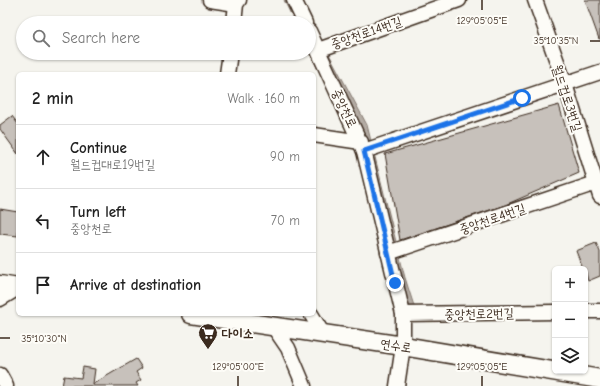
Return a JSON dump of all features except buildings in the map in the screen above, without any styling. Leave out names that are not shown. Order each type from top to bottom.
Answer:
[{"type":"main road","points":[[0,285],[16,288]]},
{"type":"main road","name":"연수로","points":[[206,316],[403,346],[600,379]]},
{"type":"street","points":[[210,0],[238,2],[235,16]]},
{"type":"street","points":[[294,0],[302,16]]},
{"type":"street","name":"중앙천로14번길","points":[[318,50],[459,0]]},
{"type":"street","name":"월드컵로3번길","points":[[535,0],[565,84],[598,190]]},
{"type":"street","name":"중앙천로","points":[[316,46],[362,146],[403,314],[403,346],[397,386]]},
{"type":"street","points":[[227,72],[229,60]]},
{"type":"street","points":[[362,146],[600,72]]},
{"type":"street","name":"중앙천로","points":[[316,135],[362,146]]},
{"type":"street","name":"중앙천로4번길","points":[[388,253],[598,190]]},
{"type":"street","points":[[0,299],[16,289]]},
{"type":"street","points":[[588,311],[600,311]]},
{"type":"street","name":"중앙천로2번길","points":[[403,314],[552,312]]},
{"type":"street","points":[[313,316],[323,334]]},
{"type":"street","points":[[273,326],[288,348],[304,386]]},
{"type":"street","points":[[0,375],[6,386]]},
{"type":"shaded area","points":[[284,0],[300,0],[309,16],[292,16]]},
{"type":"shaded area","points":[[316,30],[367,125],[405,278],[416,312],[400,317],[382,243],[351,133],[313,60],[316,60]]},
{"type":"place","name":"다이소","points":[[208,350]]},
{"type":"route","points":[[395,283],[364,151],[522,98]]}]
